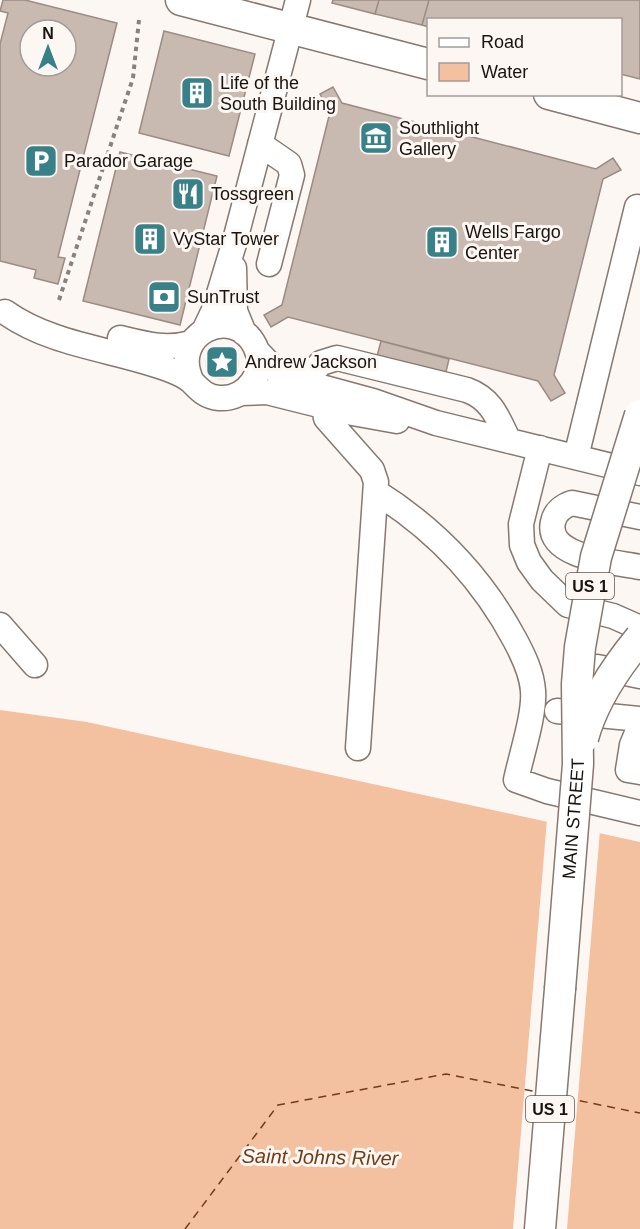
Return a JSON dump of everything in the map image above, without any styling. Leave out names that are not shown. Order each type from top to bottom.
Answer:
[{"type":"main road","points":[[182,0],[295,14],[427,63]]},
{"type":"main road","points":[[557,96],[640,118]]},
{"type":"main road","name":"MAIN STREET","points":[[540,1229],[578,764],[578,672],[589,593],[602,536],[640,414]]},
{"type":"main road","name":"US 1","points":[[578,764],[603,673],[640,638]]},
{"type":"main road","points":[[603,673],[640,655]]},
{"type":"street","points":[[258,352],[259,364],[250,386],[241,393],[228,398],[214,397],[201,392],[192,382],[186,367],[188,350],[214,310],[234,244],[295,14]]},
{"type":"street","points":[[260,144],[289,164],[292,175],[269,264]]},
{"type":"street","points":[[576,457],[637,207]]},
{"type":"street","points":[[234,244],[237,317],[244,333],[255,345],[265,362],[280,374],[373,400],[436,423],[640,473]]},
{"type":"street","points":[[3,311],[44,317],[147,345],[173,346],[198,337],[212,327],[228,326],[244,333]]},
{"type":"street","points":[[3,311],[36,331],[161,367],[192,382]]},
{"type":"street","points":[[304,382],[321,363],[337,358],[467,390],[488,402],[509,441]]},
{"type":"street","points":[[241,393],[267,392],[324,407],[390,420],[436,423]]},
{"type":"street","points":[[324,407],[326,418],[372,470],[376,482],[358,748]]},
{"type":"street","points":[[540,448],[520,534],[529,562],[546,585],[568,605],[613,616],[640,628]]},
{"type":"street","points":[[376,492],[412,517],[454,555],[488,597],[518,646],[530,676],[533,695],[516,780],[547,791],[640,813]]},
{"type":"street","points":[[640,517],[572,503],[558,512],[552,526],[556,540],[572,552],[640,567]]},
{"type":"street","points":[[546,585],[608,598],[640,610]]},
{"type":"street","points":[[0,625],[35,665]]},
{"type":"street","points":[[603,673],[640,676]]},
{"type":"street","points":[[557,711],[640,719]]},
{"type":"street","points":[[640,726],[632,745],[628,770],[640,772]]},
{"type":"path","points":[[59,300],[133,78],[139,20]]},
{"type":"shaded area","points":[[222,346],[234,351],[239,363],[234,375],[222,380],[210,375],[205,363],[210,351]]},
{"type":"water","name":"Saint Johns River","points":[[0,710],[87,722],[640,842],[640,1229],[0,1229]]},
{"type":"pier","points":[[547,819],[600,830],[567,1229],[513,1229]]},
{"type":"building","name":"Parador Garage","points":[[3,0],[25,0],[117,23],[58,257],[65,258],[58,284],[34,278],[36,270],[0,261],[0,44],[8,13],[0,11]]},
{"type":"building","points":[[333,0],[379,0],[375,14],[332,3]]},
{"type":"building","points":[[379,0],[429,0],[422,25],[375,14]]},
{"type":"building","points":[[429,0],[640,0],[640,79],[622,74],[622,18],[427,18],[427,27],[422,25]]},
{"type":"building","name":"Life of the South Building","points":[[164,31],[255,54],[229,156],[139,133]]},
{"type":"building","name":"Wells Fargo Center","points":[[333,87],[342,103],[596,169],[613,158],[621,170],[603,179],[554,375],[565,393],[551,401],[538,381],[288,317],[271,327],[264,315],[282,305],[330,112],[320,94]]},
{"type":"building","name":"VyStar Tower","points":[[120,152],[217,176],[180,325],[83,301]]},
{"type":"building","points":[[381,341],[449,359],[442,389],[373,372]]},
{"type":"ferry route","points":[[185,1229],[278,1105],[446,1074],[538,1092]]},
{"type":"ferry route","points":[[566,1098],[640,1113]]},
{"type":"place","name":"Life of the South Building","points":[[197,93]]},
{"type":"place","name":"Southlight Gallery","points":[[376,138]]},
{"type":"place","name":"Parador Garage","points":[[41,161]]},
{"type":"place","name":"Tossgreen","points":[[188,194]]},
{"type":"place","name":"VyStar Tower","points":[[150,239]]},
{"type":"place","name":"Wells Fargo Center","points":[[442,242]]},
{"type":"place","name":"SunTrust","points":[[164,297]]},
{"type":"place","name":"Andrew Jackson","points":[[222,362]]}]
